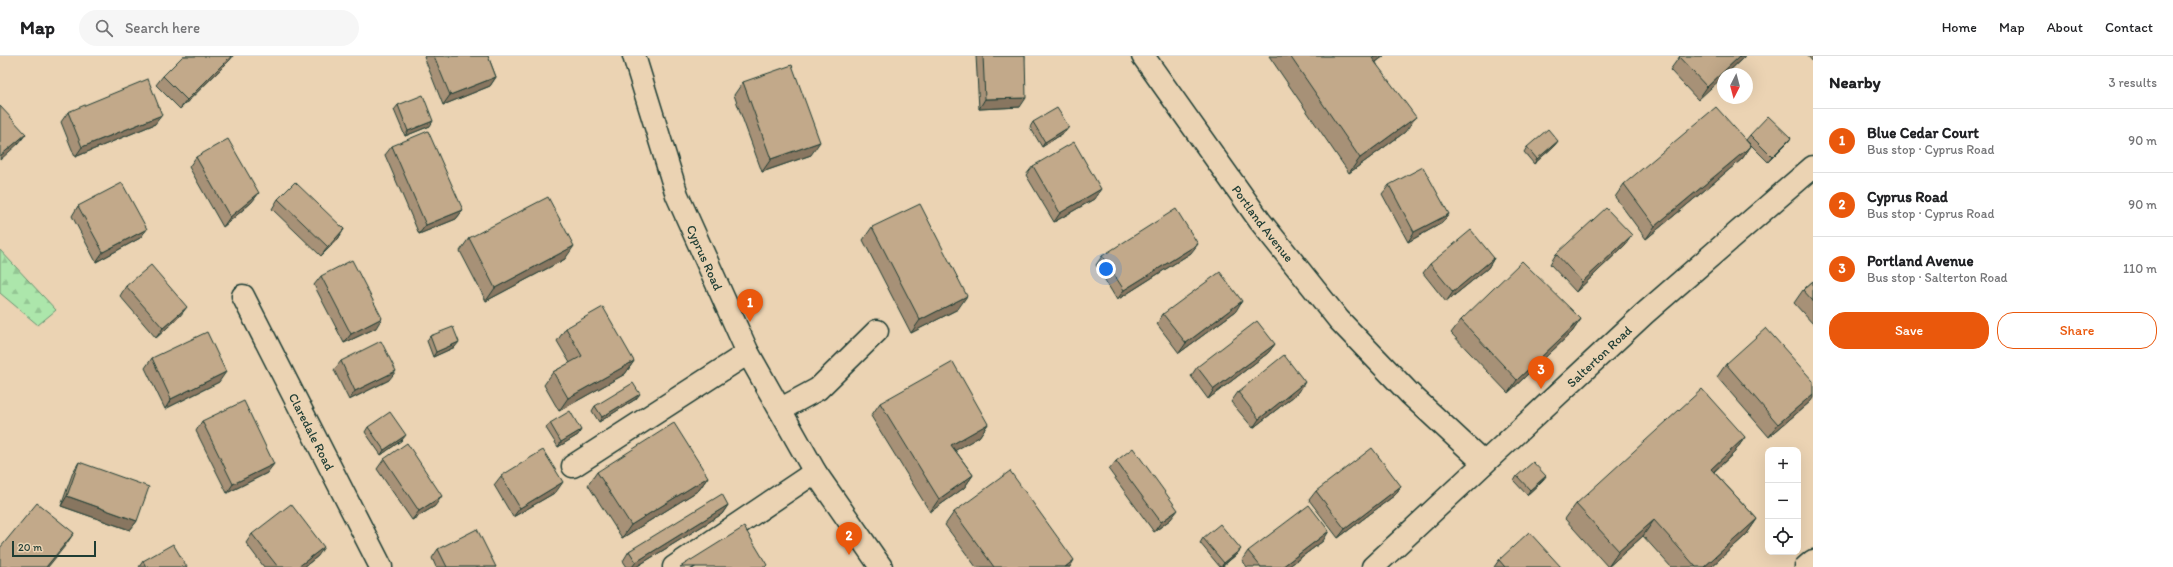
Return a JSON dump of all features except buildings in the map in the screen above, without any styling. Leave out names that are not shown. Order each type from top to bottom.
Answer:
[{"type":"street","name":"Cyprus Road","points":[[634,56],[677,195],[748,353],[782,410],[815,472],[881,567]]},
{"type":"street","name":"Portland Avenue","points":[[1143,56],[1155,77],[1260,221],[1339,320],[1410,394],[1484,463]]},
{"type":"street","name":"Salterton Road","points":[[1373,567],[1644,314],[1813,167]]},
{"type":"street","name":"Claredale Road","points":[[243,296],[381,567]]},
{"type":"street","points":[[782,410],[818,389],[877,331]]},
{"type":"street","points":[[573,466],[748,353]]},
{"type":"street","points":[[674,567],[815,472]]},
{"type":"street","points":[[1806,567],[1813,561]]},
{"type":"green space","points":[[0,250],[56,310],[38,325],[0,293]]},
{"type":"place","name":"Blue Cedar Court","points":[[750,322]]},
{"type":"place","name":"Portland Avenue","points":[[1541,389]]},
{"type":"place","name":"Cyprus Road","points":[[849,555]]}]
